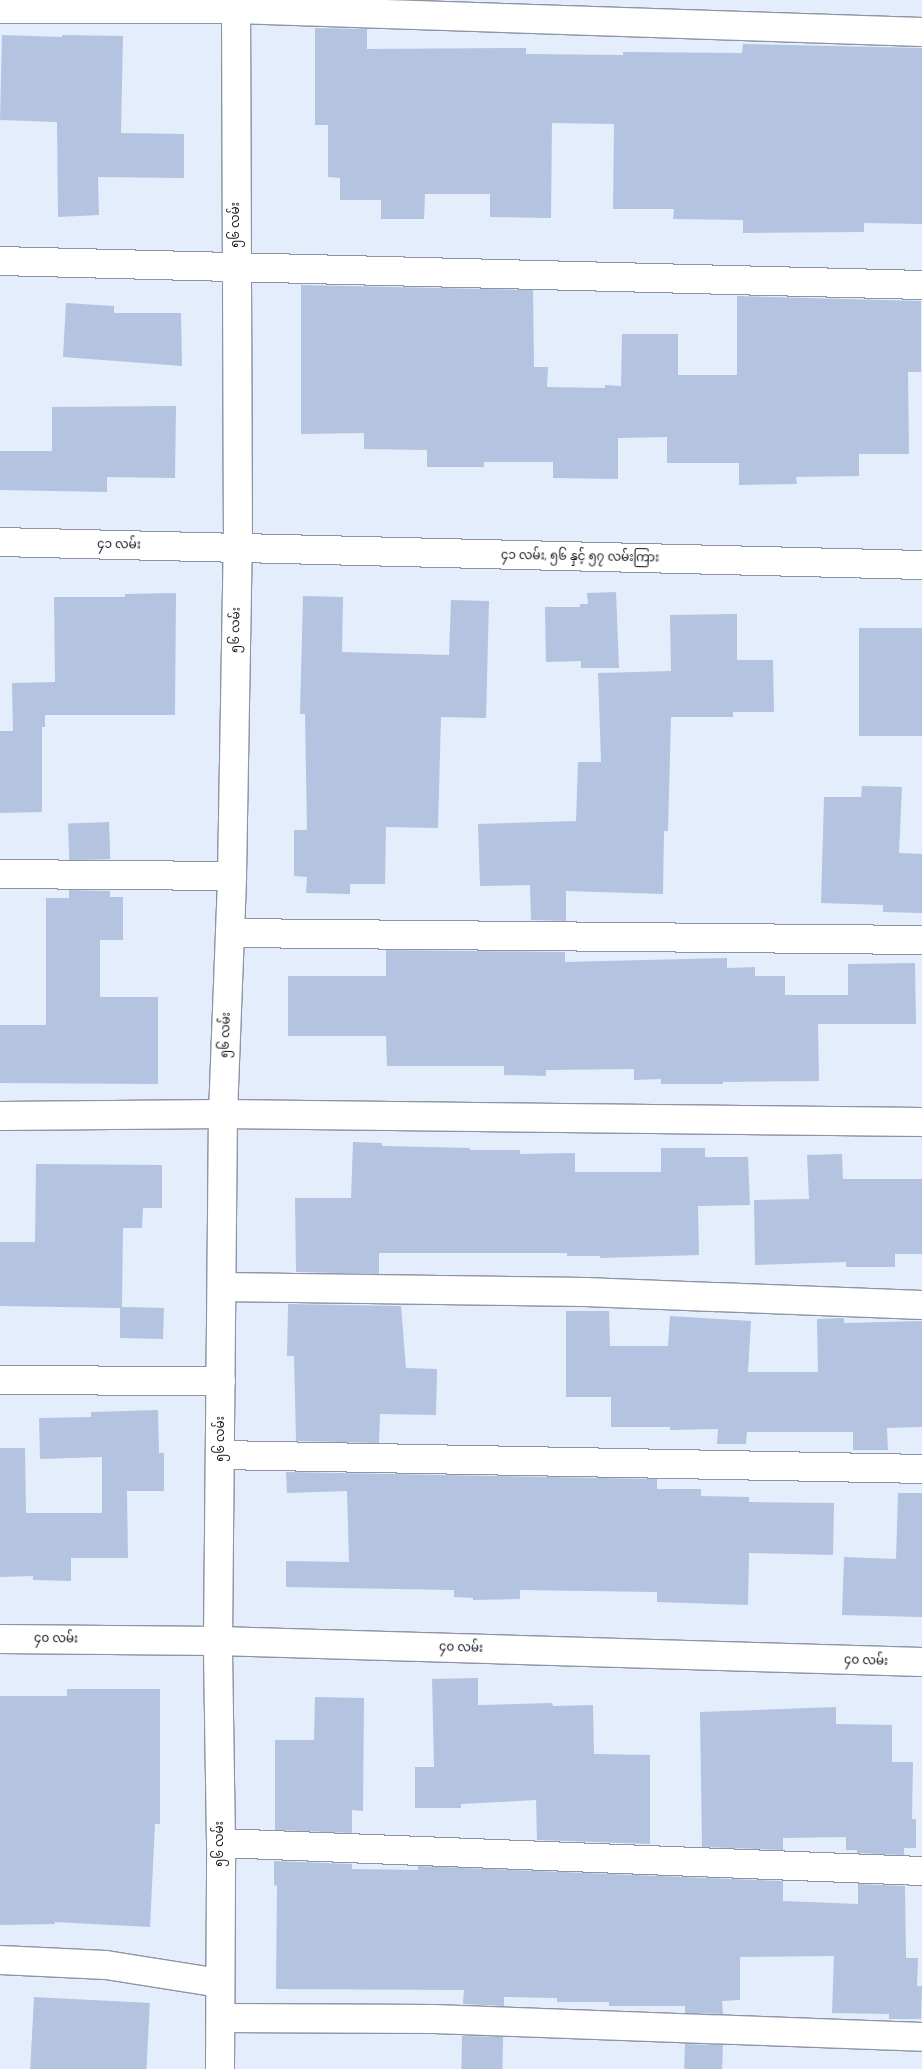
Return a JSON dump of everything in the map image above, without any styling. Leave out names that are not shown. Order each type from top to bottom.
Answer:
[{"type":"street","points":[[0,9],[236,5],[922,32]]},
{"type":"street","name":"၅၆ လမ်း","points":[[220,2069],[222,2018],[220,1983],[218,1641],[223,1114],[232,876],[238,548],[236,5]]},
{"type":"street","points":[[0,261],[922,285]]},
{"type":"street","name":"၄၁ လမ်း","points":[[0,542],[238,548]]},
{"type":"street","name":"၄၁ လမ်း, ၅၆ နှင့် ၅၇ လမ်းကြား","points":[[238,548],[922,565]]},
{"type":"street","points":[[0,874],[232,876]]},
{"type":"street","points":[[230,933],[922,940]]},
{"type":"street","points":[[0,1116],[223,1114],[922,1122]]},
{"type":"street","points":[[222,1287],[585,1292],[922,1305]]},
{"type":"street","points":[[0,1380],[221,1381]]},
{"type":"street","points":[[221,1455],[922,1469]]},
{"type":"street","name":"၄၀ လမ်း","points":[[0,1639],[218,1641],[922,1662]]},
{"type":"street","points":[[220,1844],[922,1871]]},
{"type":"street","points":[[0,1960],[106,1965],[220,1983]]},
{"type":"street","points":[[222,2018],[434,2019],[922,2037]]},
{"type":"building","points":[[315,28],[367,29],[367,49],[526,48],[526,54],[623,55],[623,52],[742,53],[743,44],[922,48],[922,224],[864,223],[864,232],[743,233],[743,220],[673,219],[674,209],[613,209],[614,124],[552,123],[551,218],[490,217],[490,194],[425,194],[424,219],[381,219],[381,200],[340,200],[340,178],[328,177],[328,125],[315,125]]},
{"type":"building","points":[[2,35],[62,37],[62,35],[123,36],[121,133],[184,134],[184,178],[98,177],[99,215],[58,217],[57,122],[0,120]]},
{"type":"building","points":[[301,285],[533,290],[534,367],[548,367],[547,387],[605,388],[605,385],[621,386],[622,334],[678,334],[678,375],[737,375],[737,296],[921,301],[921,372],[908,372],[909,454],[859,454],[859,476],[796,477],[797,484],[739,485],[739,463],[667,463],[667,437],[618,438],[618,479],[553,478],[553,462],[484,462],[484,467],[427,467],[427,450],[364,449],[364,433],[301,434]]},
{"type":"building","points":[[66,303],[114,306],[114,313],[181,313],[182,366],[63,357]]},
{"type":"building","points":[[176,406],[175,478],[107,477],[107,492],[0,490],[0,451],[52,451],[52,407]]},
{"type":"building","points":[[616,592],[619,668],[581,668],[581,661],[546,662],[545,607],[580,607],[580,604],[588,604],[587,593]]},
{"type":"building","points":[[176,593],[175,715],[45,715],[45,727],[42,727],[42,812],[0,813],[0,731],[13,731],[12,683],[55,682],[54,597],[125,597],[125,594]]},
{"type":"building","points":[[303,596],[343,597],[342,652],[449,655],[451,600],[489,601],[486,718],[441,717],[438,828],[386,827],[385,884],[350,884],[350,894],[306,893],[307,877],[294,876],[294,830],[307,830],[305,714],[300,714]]},
{"type":"building","points":[[737,614],[737,660],[773,660],[774,712],[733,712],[733,717],[671,717],[668,831],[664,831],[663,894],[566,891],[566,921],[531,920],[530,885],[480,886],[478,824],[576,821],[578,762],[601,762],[598,673],[671,671],[670,615]]},
{"type":"building","points":[[859,628],[922,628],[922,736],[859,736]]},
{"type":"building","points":[[862,786],[902,787],[899,853],[922,854],[922,913],[883,912],[883,905],[821,903],[824,797],[861,797]]},
{"type":"building","points":[[109,822],[110,859],[69,860],[68,823]]},
{"type":"building","points":[[69,890],[110,891],[110,897],[123,897],[123,940],[100,940],[100,997],[158,997],[158,1084],[0,1083],[0,1025],[46,1025],[46,898],[69,898]]},
{"type":"building","points":[[386,950],[565,952],[565,962],[727,958],[727,968],[755,967],[755,976],[785,976],[785,995],[848,995],[848,964],[915,963],[916,1024],[818,1024],[819,1081],[723,1082],[723,1084],[661,1084],[661,1079],[634,1080],[634,1069],[546,1070],[546,1076],[504,1075],[504,1066],[387,1066],[386,1036],[288,1036],[288,976],[386,976]]},
{"type":"building","points":[[353,1142],[382,1143],[382,1146],[520,1150],[520,1154],[575,1153],[575,1172],[661,1172],[661,1148],[705,1148],[705,1157],[748,1157],[750,1205],[698,1206],[699,1255],[600,1258],[600,1256],[567,1256],[567,1253],[379,1253],[379,1274],[296,1272],[295,1198],[351,1198]]},
{"type":"building","points":[[842,1154],[843,1179],[922,1179],[922,1254],[895,1254],[895,1267],[846,1267],[846,1262],[755,1265],[754,1200],[809,1199],[807,1155]]},
{"type":"building","points":[[36,1164],[162,1165],[162,1208],[143,1208],[142,1228],[123,1228],[122,1307],[164,1308],[163,1339],[120,1338],[120,1308],[0,1306],[0,1242],[35,1242]]},
{"type":"building","points":[[288,1304],[401,1306],[406,1368],[437,1369],[436,1415],[380,1414],[379,1443],[296,1441],[294,1356],[287,1356]]},
{"type":"building","points":[[566,1311],[609,1311],[610,1346],[668,1346],[670,1316],[751,1321],[748,1372],[818,1372],[817,1319],[844,1318],[844,1323],[922,1321],[922,1427],[887,1428],[888,1450],[853,1450],[853,1432],[747,1432],[746,1444],[717,1444],[718,1429],[670,1430],[670,1427],[611,1427],[611,1397],[566,1397]]},
{"type":"building","points":[[158,1410],[159,1453],[164,1453],[164,1491],[127,1491],[128,1558],[71,1558],[71,1581],[33,1580],[33,1576],[0,1577],[0,1448],[25,1448],[26,1513],[102,1513],[102,1457],[40,1459],[39,1418],[91,1417],[91,1412]]},
{"type":"building","points":[[286,1472],[657,1479],[657,1489],[701,1489],[701,1496],[749,1497],[749,1502],[834,1503],[833,1555],[749,1553],[748,1605],[657,1602],[657,1592],[520,1590],[520,1599],[473,1600],[473,1598],[454,1597],[454,1590],[286,1587],[286,1561],[349,1562],[347,1491],[287,1493]]},
{"type":"building","points":[[898,1493],[922,1493],[922,1617],[842,1615],[844,1557],[896,1559]]},
{"type":"building","points":[[478,1678],[478,1705],[552,1703],[553,1706],[593,1705],[594,1754],[650,1755],[650,1844],[537,1840],[536,1800],[461,1804],[461,1808],[415,1808],[415,1767],[434,1767],[432,1679]]},
{"type":"building","points":[[67,1689],[160,1689],[160,1824],[155,1824],[150,1927],[55,1922],[55,1924],[0,1925],[0,1696],[67,1696]]},
{"type":"building","points":[[315,1697],[364,1698],[363,1811],[352,1810],[352,1833],[275,1830],[275,1740],[314,1740]]},
{"type":"building","points":[[836,1707],[836,1724],[892,1725],[892,1762],[913,1762],[912,1819],[916,1819],[916,1848],[904,1848],[904,1855],[857,1853],[857,1850],[846,1850],[846,1837],[783,1838],[783,1850],[702,1847],[700,1712]]},
{"type":"building","points":[[274,1861],[352,1864],[352,1869],[418,1870],[418,1866],[783,1881],[783,1901],[858,1904],[858,1884],[905,1886],[906,1958],[918,1958],[917,1986],[922,1986],[921,2019],[889,2019],[889,2014],[832,2013],[834,1956],[740,1957],[740,2000],[722,2001],[723,2014],[685,2013],[685,2006],[609,2006],[609,2002],[557,2002],[557,1998],[504,1997],[504,2006],[463,2004],[464,1990],[276,1989],[277,1886],[274,1885]]},
{"type":"building","points":[[34,1997],[150,2003],[146,2069],[30,2069]]},
{"type":"building","points":[[462,2036],[503,2037],[502,2069],[461,2069]]},
{"type":"building","points":[[685,2044],[723,2045],[722,2069],[684,2069]]}]
